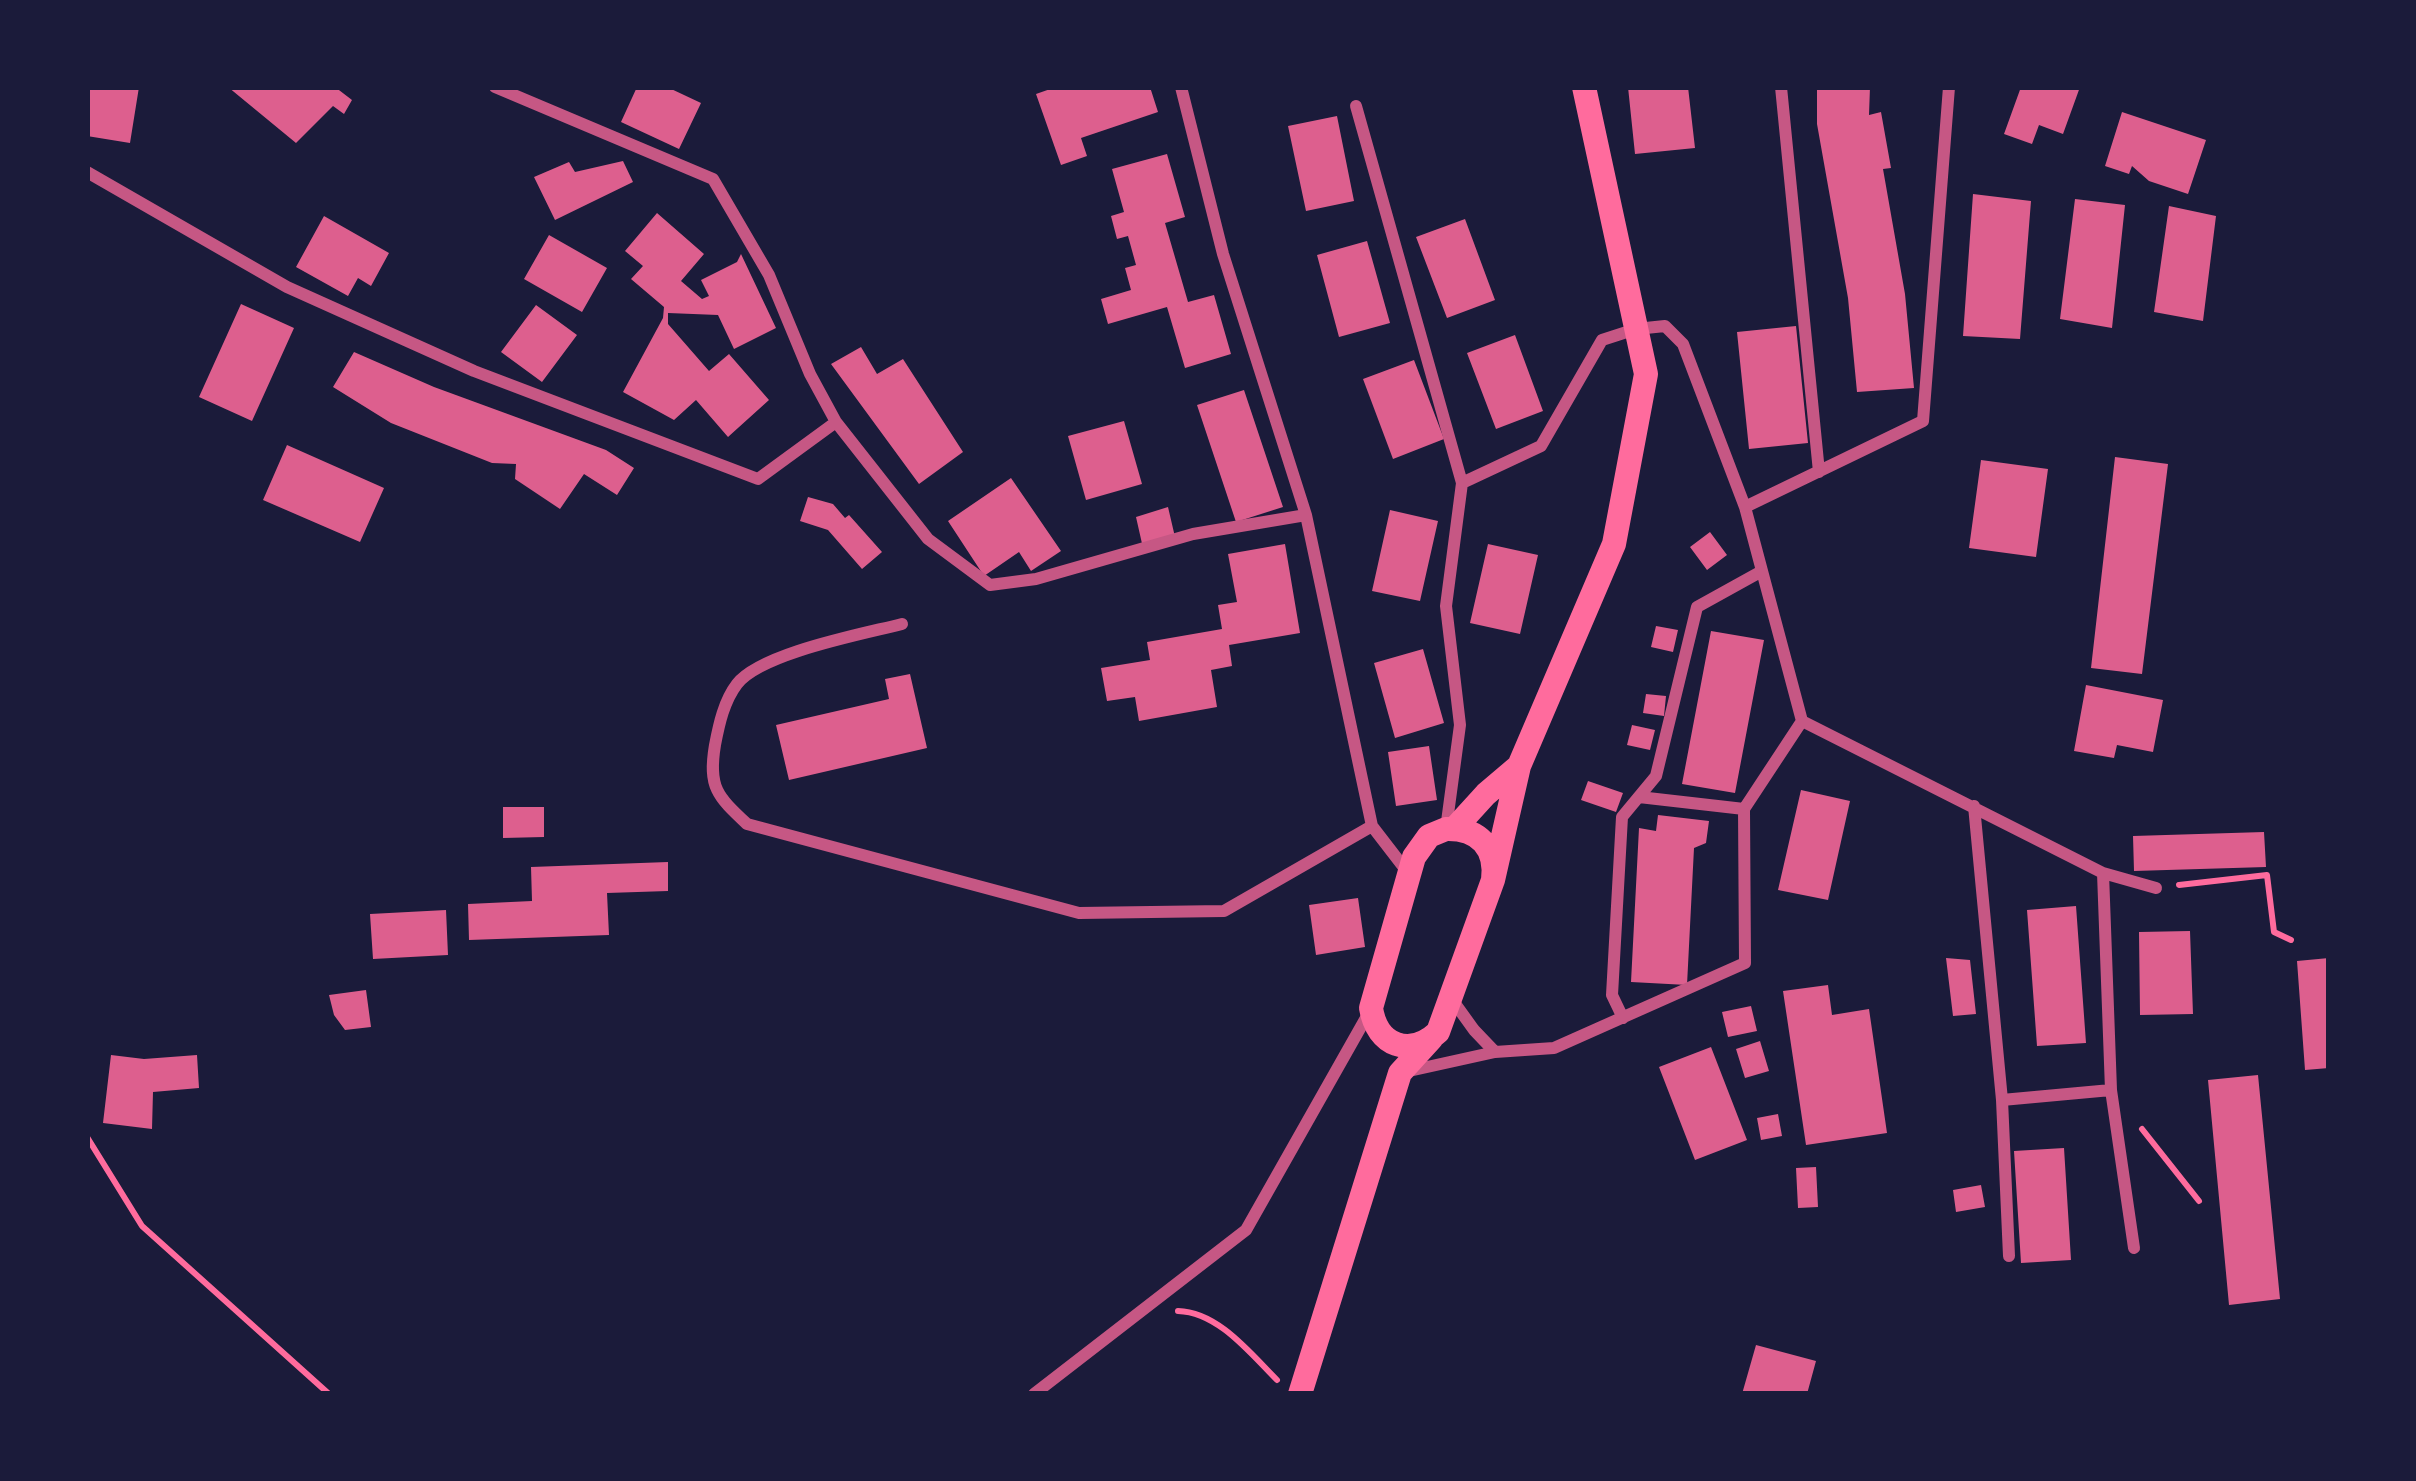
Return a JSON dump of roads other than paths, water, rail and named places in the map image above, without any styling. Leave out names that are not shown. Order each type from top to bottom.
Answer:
[{"type":"main road","points":[[1290,1389],[1400,1072],[1438,1032],[1493,880],[1519,766],[1614,544],[1646,374],[1584,87]]},
{"type":"main road","points":[[1400,1072],[1387,1039],[1376,1028],[1371,1008],[1414,857],[1423,842],[1450,829],[1519,766]]},
{"type":"main road","points":[[1450,829],[1471,832],[1485,842],[1493,857],[1493,880]]},
{"type":"main road","points":[[1387,1039],[1410,1046],[1438,1032]]},
{"type":"street","points":[[495,87],[713,179],[770,275],[810,374],[836,422],[928,539],[991,585],[1036,579],[1193,534],[1306,515]]},
{"type":"street","points":[[1181,87],[1223,254],[1306,515],[1372,826],[1410,875]]},
{"type":"street","points":[[1781,87],[1819,472]]},
{"type":"street","points":[[1745,507],[1923,421],[1949,87]]},
{"type":"street","points":[[1356,106],[1462,483],[1446,606],[1460,725],[1450,829]]},
{"type":"street","points":[[87,172],[287,287],[474,370],[758,479],[836,422]]},
{"type":"street","points":[[1400,1072],[1495,1052],[1554,1048],[1745,963],[1744,809],[1802,721],[1745,507],[1683,344],[1665,326],[1602,340],[1541,446],[1462,483]]},
{"type":"street","points":[[1623,1018],[1612,994],[1622,817],[1656,776],[1696,607],[1762,571]]},
{"type":"street","points":[[902,625],[836,640],[766,664],[738,682],[719,718],[711,771],[721,800],[747,824],[1078,913],[1224,911],[1372,826]]},
{"type":"street","points":[[1802,721],[2103,873],[2156,888]]},
{"type":"street","points":[[1639,797],[1744,809]]},
{"type":"street","points":[[1975,806],[2002,1100],[2009,1256]]},
{"type":"street","points":[[2103,873],[2111,1090],[2134,1248]]},
{"type":"street","points":[[1451,998],[1495,1052]]},
{"type":"street","points":[[1034,1394],[1246,1230],[1371,1008]]},
{"type":"street","points":[[2002,1100],[2111,1090]]}]
